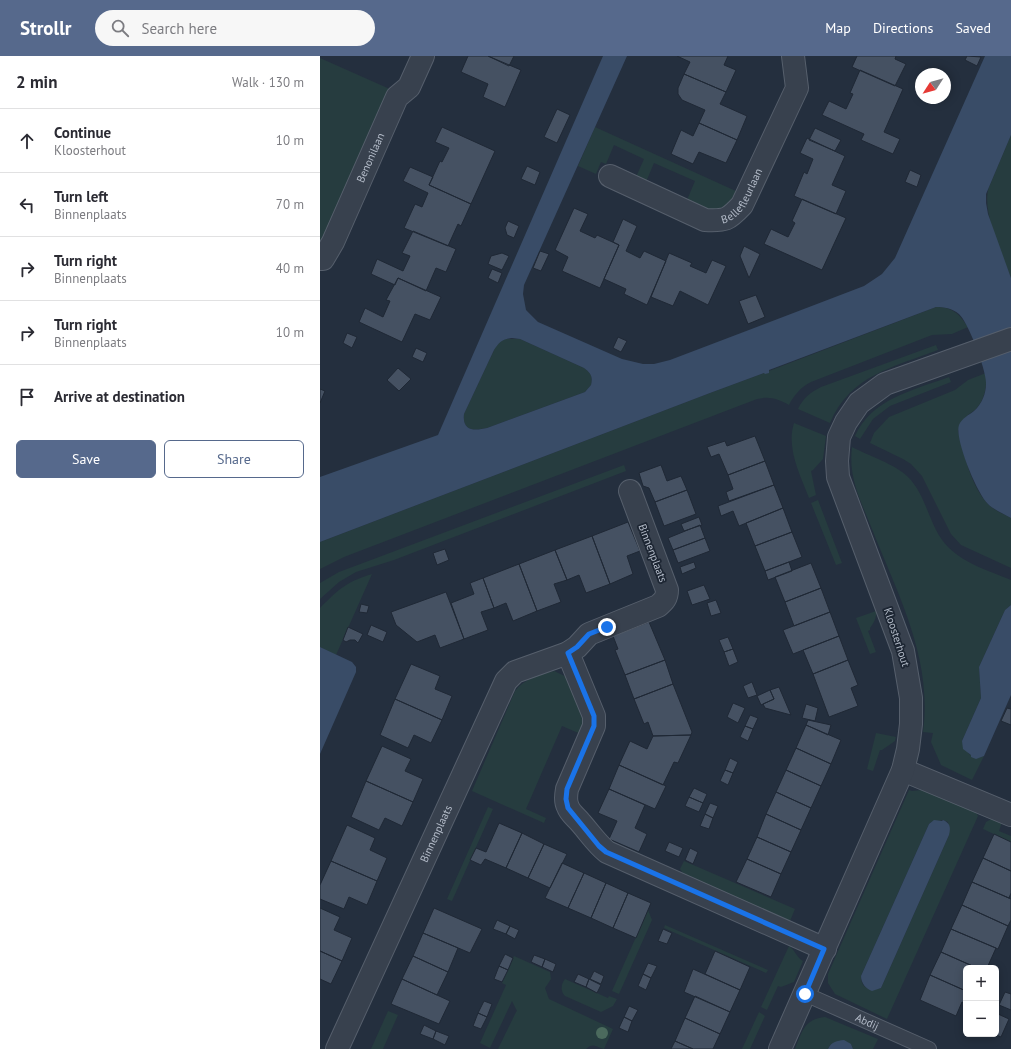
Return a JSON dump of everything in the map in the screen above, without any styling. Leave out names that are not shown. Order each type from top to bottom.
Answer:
[{"type":"street","name":"Benonilaan","points":[[320,259],[323,259],[333,242],[397,97],[409,86],[423,56]]},
{"type":"street","name":"Bellefleurlaan","points":[[610,176],[706,220],[719,221],[730,217],[742,205],[797,88],[793,56]]},
{"type":"street","name":"Kloosterhout","points":[[780,1049],[903,770],[911,724],[911,698],[908,672],[903,650],[838,477],[837,461],[839,437],[846,422],[859,403],[884,384],[1011,339]]},
{"type":"street","name":"Binnenplaats","points":[[337,1049],[506,681],[515,672],[568,653],[577,647],[589,634],[658,606],[667,596],[667,590],[630,491]]},
{"type":"street","points":[[568,653],[594,716],[594,726],[567,789],[566,799],[568,808],[572,814],[599,846],[606,852],[824,949]]},
{"type":"street","points":[[903,770],[1011,814]]},
{"type":"lane","name":"Abdij","points":[[805,994],[929,1049]]},
{"type":"green space","points":[[320,58],[392,90],[320,248]]},
{"type":"green space","points":[[595,127],[738,192],[737,195],[726,207],[715,210],[704,208],[687,200],[695,181],[654,163],[646,182],[636,177],[644,159],[614,145],[606,164],[601,162],[596,174],[578,166]]},
{"type":"green space","points":[[1011,135],[1011,278],[990,220],[987,197],[989,187]]},
{"type":"green space","points":[[936,307],[947,308],[955,312],[962,318],[968,327],[952,334],[932,335],[811,382],[798,392],[789,405],[774,399],[757,399],[344,557],[320,569],[320,542],[710,393],[764,373],[769,373],[769,371]]},
{"type":"green space","points":[[505,339],[520,339],[584,368],[591,375],[591,385],[585,392],[487,428],[473,429],[467,427],[464,420],[464,414],[497,344]]},
{"type":"green space","points":[[936,345],[938,350],[890,368],[861,383],[849,394],[839,407],[830,423],[798,409],[808,396],[821,387]]},
{"type":"green space","points":[[986,373],[986,387],[982,401],[962,422],[958,431],[972,479],[981,496],[992,508],[1011,518],[1011,568],[961,545],[951,534],[922,476],[911,464],[870,443],[874,433],[889,417],[955,390],[968,380]]},
{"type":"green space","points":[[949,377],[951,382],[890,406],[873,419],[860,439],[855,436],[862,423],[883,404],[908,392]]},
{"type":"green space","points":[[794,423],[826,436],[823,459],[811,471],[816,495],[809,498],[798,471],[793,452],[792,432]]},
{"type":"green space","points":[[852,447],[889,464],[903,472],[908,477],[920,494],[937,532],[955,554],[978,567],[1011,580],[1011,605],[1005,610],[979,667],[981,698],[962,741],[969,754],[978,758],[984,756],[972,780],[941,765],[931,742],[933,733],[923,732],[925,705],[923,679],[918,653],[902,603],[856,489],[852,469]]},
{"type":"green space","points":[[624,465],[626,471],[394,560],[356,572],[339,582],[320,599],[320,583],[339,572]]},
{"type":"green space","points":[[818,500],[842,563],[836,565],[811,503]]},
{"type":"green space","points":[[372,574],[336,655],[320,647],[320,608],[332,596],[349,583]]},
{"type":"green space","points":[[876,611],[875,620],[868,631],[876,652],[870,654],[856,618]]},
{"type":"green space","points":[[554,671],[569,678],[585,716],[583,735],[562,726],[526,809],[546,818],[544,823],[472,791],[515,691],[528,680],[538,675]]},
{"type":"green space","points":[[876,733],[896,737],[895,741],[880,750],[873,771],[867,769]]},
{"type":"green space","points":[[932,789],[975,811],[978,816],[887,1019],[835,994],[828,983],[828,974],[909,790]],"holes":[[[943,820],[948,822],[949,835],[881,988],[867,988],[864,986],[861,976],[929,824],[931,822]]]},
{"type":"green space","points":[[488,807],[493,809],[452,901],[447,899]]},
{"type":"green space","points":[[993,818],[1002,822],[999,831],[1011,836],[1011,842],[983,829],[986,822]]},
{"type":"green space","points":[[684,861],[795,909],[790,921],[684,875],[680,869]]},
{"type":"green space","points":[[648,910],[652,920],[619,994],[612,991]]},
{"type":"green space","points":[[665,925],[768,970],[766,973],[664,928]]},
{"type":"green space","points":[[789,946],[803,961],[794,982],[781,987],[778,986],[767,1010],[761,1007]]},
{"type":"green space","points":[[514,956],[550,972],[551,979],[545,988],[549,999],[613,1029],[604,1049],[593,1045],[586,1049],[498,1049],[517,1011],[512,1001],[490,1048],[480,1043],[506,985],[502,983]]},
{"type":"green space","points":[[565,979],[608,998],[609,996],[617,999],[613,1006],[601,1012],[565,996],[562,992],[562,988]]},
{"type":"green space","points":[[388,1011],[398,1015],[383,1049],[371,1049]]},
{"type":"green space","points":[[759,1012],[765,1016],[750,1049],[742,1049]]},
{"type":"green space","points":[[825,1017],[878,1039],[873,1049],[853,1049],[851,1044],[830,1045],[828,1049],[795,1049],[805,1027],[812,1020]]},
{"type":"water","points":[[603,56],[627,56],[524,285],[523,294],[526,310],[538,322],[622,359],[643,364],[654,364],[670,360],[864,286],[882,274],[895,258],[985,56],[1011,56],[1011,135],[986,194],[986,203],[988,214],[1011,278],[1011,518],[993,508],[983,498],[963,453],[958,432],[959,425],[977,408],[981,402],[986,384],[976,347],[967,326],[959,314],[951,309],[945,308],[936,307],[769,370],[769,373],[764,373],[710,393],[320,542],[320,477],[438,435]],"holes":[[[506,339],[520,339],[584,368],[591,375],[591,385],[585,392],[487,428],[473,429],[467,427],[464,420],[464,414],[494,350]]]},
{"type":"water","points":[[1011,605],[1011,695],[984,756],[976,759],[971,757],[971,755],[963,749],[962,741],[981,698],[979,667],[1005,610]]},
{"type":"water","points":[[320,647],[352,662],[356,667],[356,672],[320,754]]},
{"type":"water","points":[[934,820],[943,820],[949,824],[949,835],[881,988],[872,991],[864,985],[861,976],[929,824]]},
{"type":"water","points":[[844,1040],[851,1044],[853,1049],[828,1049],[833,1043]]},
{"type":"building","points":[[468,56],[488,56],[521,70],[505,107],[483,97],[488,84],[461,72]]},
{"type":"building","points":[[488,56],[514,56],[509,66]]},
{"type":"building","points":[[677,56],[728,56],[724,65],[736,70],[726,92],[684,74],[690,62]]},
{"type":"building","points":[[857,56],[896,56],[895,59],[906,64],[895,86],[852,67]]},
{"type":"building","points":[[967,56],[981,57],[977,66],[965,60]]},
{"type":"building","points":[[860,70],[903,89],[884,132],[900,139],[893,154],[861,140],[864,134],[822,115],[829,101],[846,109],[853,94],[850,93]]},
{"type":"building","points":[[684,74],[726,92],[720,104],[747,116],[737,140],[699,123],[705,110],[682,100],[678,94],[678,88]]},
{"type":"building","points":[[557,109],[570,115],[557,143],[544,137]]},
{"type":"building","points":[[699,123],[737,140],[726,163],[699,152],[693,164],[671,154],[681,130],[693,136]]},
{"type":"building","points":[[442,127],[495,151],[471,204],[429,185],[440,161],[442,162],[449,148],[435,142]]},
{"type":"building","points":[[815,128],[841,140],[835,151],[809,140]]},
{"type":"building","points":[[807,138],[845,156],[832,185],[846,191],[836,214],[794,196],[804,172],[807,174],[813,159],[800,153]]},
{"type":"building","points":[[527,166],[540,172],[535,185],[521,179]]},
{"type":"building","points":[[410,167],[433,177],[429,185],[471,204],[461,226],[458,224],[448,246],[404,228],[415,204],[422,207],[428,193],[403,181]]},
{"type":"building","points":[[910,170],[921,175],[917,187],[905,182]]},
{"type":"building","points":[[802,199],[846,218],[822,270],[764,244],[771,229],[788,237],[795,223],[792,221]]},
{"type":"building","points":[[574,208],[588,214],[580,231],[595,238],[597,235],[619,245],[600,288],[562,271],[568,257],[555,250]]},
{"type":"building","points":[[623,219],[637,226],[626,251],[640,258],[644,251],[666,261],[647,305],[624,294],[626,289],[604,279],[619,245],[613,242]]},
{"type":"building","points":[[508,221],[519,226],[514,238],[507,235],[505,228]]},
{"type":"building","points":[[413,231],[456,249],[446,272],[436,268],[426,291],[398,278],[395,285],[371,274],[377,259],[403,271],[410,256],[402,253]]},
{"type":"building","points":[[744,246],[760,254],[749,278],[740,256]]},
{"type":"building","points":[[540,251],[549,254],[541,271],[533,268]]},
{"type":"building","points":[[502,253],[509,256],[502,270],[488,264],[491,256]]},
{"type":"building","points":[[669,253],[692,263],[690,266],[706,273],[712,260],[726,266],[708,305],[680,291],[673,306],[651,297]]},
{"type":"building","points":[[492,269],[502,273],[498,283],[488,278]]},
{"type":"building","points":[[398,278],[441,297],[430,320],[415,314],[402,342],[359,322],[365,308],[383,317],[390,301],[386,300]]},
{"type":"building","points":[[756,295],[765,317],[748,324],[739,301]]},
{"type":"building","points":[[347,333],[357,337],[352,348],[343,343]]},
{"type":"building","points":[[618,337],[627,341],[621,352],[613,348]]},
{"type":"building","points":[[416,348],[427,353],[423,362],[412,357]]},
{"type":"building","points":[[398,368],[411,379],[399,391],[387,380]]},
{"type":"building","points":[[320,389],[325,391],[320,403]]},
{"type":"building","points":[[755,436],[765,461],[728,475],[719,454],[711,457],[707,447],[725,441],[727,446]]},
{"type":"building","points":[[765,461],[774,485],[729,501],[726,492],[733,489],[728,475]]},
{"type":"building","points":[[661,465],[667,481],[681,476],[687,490],[655,502],[649,488],[643,486],[639,473]]},
{"type":"building","points":[[774,485],[783,508],[739,526],[733,511],[721,516],[718,506]]},
{"type":"building","points":[[687,490],[696,514],[664,526],[655,502]]},
{"type":"building","points":[[783,508],[792,532],[755,546],[746,523]]},
{"type":"building","points":[[699,517],[702,525],[684,531],[681,524]]},
{"type":"building","points":[[628,522],[640,551],[627,556],[633,574],[610,584],[592,536]]},
{"type":"building","points":[[700,525],[705,538],[673,550],[668,538]]},
{"type":"building","points":[[792,532],[802,557],[765,571],[755,546]]},
{"type":"building","points":[[592,536],[610,584],[586,593],[579,575],[567,580],[555,550]]},
{"type":"building","points":[[705,538],[710,551],[678,563],[673,550]]},
{"type":"building","points":[[445,549],[449,560],[437,565],[433,553]]},
{"type":"building","points":[[555,550],[567,580],[554,584],[561,602],[537,611],[519,564]]},
{"type":"building","points":[[694,562],[696,568],[682,574],[680,567]]},
{"type":"building","points":[[789,562],[792,571],[768,580],[765,571]]},
{"type":"building","points":[[811,563],[821,588],[785,602],[775,577]]},
{"type":"building","points":[[519,564],[537,611],[513,621],[506,603],[494,608],[483,578]]},
{"type":"building","points":[[483,578],[494,608],[481,612],[488,630],[464,639],[451,603],[474,594],[470,583]]},
{"type":"building","points":[[704,585],[710,599],[692,605],[687,591]]},
{"type":"building","points":[[821,588],[830,612],[794,626],[785,602]]},
{"type":"building","points":[[446,592],[464,639],[440,648],[435,635],[417,642],[396,625],[391,612]]},
{"type":"building","points":[[716,600],[721,613],[711,616],[707,603]]},
{"type":"building","points":[[361,604],[369,606],[367,613],[359,612]]},
{"type":"building","points":[[830,612],[839,636],[793,654],[783,630]]},
{"type":"building","points":[[649,622],[665,660],[625,675],[615,650],[618,649],[613,636]]},
{"type":"building","points":[[371,625],[387,632],[383,642],[367,635]]},
{"type":"building","points":[[348,627],[363,634],[358,643],[355,640],[346,642],[343,640]]},
{"type":"building","points":[[839,636],[848,660],[813,674],[803,650]]},
{"type":"building","points":[[728,637],[733,649],[724,652],[719,640]]},
{"type":"building","points":[[733,649],[738,662],[729,666],[724,652]]},
{"type":"building","points":[[665,660],[673,684],[634,699],[625,675]]},
{"type":"building","points":[[848,660],[858,685],[851,688],[858,706],[829,717],[813,674]]},
{"type":"building","points":[[411,664],[440,676],[435,689],[452,696],[442,720],[395,699]]},
{"type":"building","points":[[752,682],[757,695],[748,698],[743,686]]},
{"type":"building","points":[[673,684],[692,732],[691,735],[653,736],[648,722],[644,724],[634,699]]},
{"type":"building","points":[[779,687],[791,715],[765,708],[763,704],[774,699],[770,690]]},
{"type":"building","points":[[770,690],[774,699],[761,705],[757,696]]},
{"type":"building","points":[[395,699],[442,720],[431,743],[414,735],[408,748],[380,735]]},
{"type":"building","points":[[733,703],[745,708],[738,723],[727,717]]},
{"type":"building","points":[[806,704],[818,708],[815,721],[802,718]]},
{"type":"building","points":[[1007,708],[1011,709],[1011,725],[1001,721]]},
{"type":"building","points":[[750,715],[758,718],[753,729],[745,726]]},
{"type":"building","points":[[808,720],[831,725],[828,735],[806,725]]},
{"type":"building","points":[[806,725],[841,740],[831,764],[796,748]]},
{"type":"building","points":[[745,726],[753,729],[748,741],[740,737]]},
{"type":"building","points":[[691,735],[678,763],[674,762],[663,785],[619,765],[630,741],[647,749],[653,736]]},
{"type":"building","points":[[382,746],[411,759],[405,771],[423,779],[413,802],[366,781]]},
{"type":"building","points":[[796,748],[831,764],[821,786],[786,770]]},
{"type":"building","points":[[730,758],[738,762],[733,773],[725,770]]},
{"type":"building","points":[[619,765],[666,786],[655,809],[609,789]]},
{"type":"building","points":[[725,770],[733,773],[728,785],[720,781]]},
{"type":"building","points":[[786,770],[821,786],[811,808],[776,792]]},
{"type":"building","points":[[366,781],[413,802],[402,826],[385,818],[379,830],[351,817]]},
{"type":"building","points":[[694,788],[707,794],[703,803],[689,797]]},
{"type":"building","points":[[609,789],[645,805],[635,828],[647,834],[639,852],[609,839],[617,821],[598,813]]},
{"type":"building","points":[[776,792],[811,808],[801,830],[766,814]]},
{"type":"building","points":[[689,797],[703,803],[699,812],[685,806]]},
{"type":"building","points":[[710,803],[718,806],[713,818],[705,814]]},
{"type":"building","points":[[705,814],[713,818],[709,829],[700,826]]},
{"type":"building","points":[[766,814],[801,830],[791,852],[757,837]]},
{"type":"building","points":[[499,823],[522,833],[506,868],[485,859],[481,865],[470,860],[476,848],[486,852]]},
{"type":"building","points":[[347,825],[375,838],[370,850],[387,858],[377,881],[331,861]]},
{"type":"building","points":[[522,833],[544,844],[528,878],[506,868]]},
{"type":"building","points":[[994,834],[1011,842],[1011,871],[983,858]]},
{"type":"building","points":[[757,837],[791,852],[781,874],[747,859]]},
{"type":"building","points":[[669,842],[683,848],[679,857],[665,851]]},
{"type":"building","points":[[544,844],[567,854],[550,888],[528,878]]},
{"type":"building","points":[[690,848],[698,852],[693,864],[685,860]]},
{"type":"building","points":[[983,858],[1011,871],[1011,893],[1009,898],[972,882]]},
{"type":"building","points":[[747,859],[781,874],[771,897],[736,882]]},
{"type":"building","points":[[331,861],[377,881],[367,905],[349,897],[344,909],[320,899],[320,885]]},
{"type":"building","points":[[562,863],[584,873],[568,908],[545,898]]},
{"type":"building","points":[[584,873],[606,883],[591,918],[568,908]]},
{"type":"building","points":[[972,882],[1011,899],[1011,920],[1008,926],[962,905]]},
{"type":"building","points":[[606,883],[628,893],[613,928],[591,918]]},
{"type":"building","points":[[628,893],[651,903],[636,938],[613,928]]},
{"type":"building","points":[[962,905],[1008,926],[998,949],[951,929]]},
{"type":"building","points":[[320,908],[340,917],[334,930],[352,938],[342,961],[320,951]]},
{"type":"building","points":[[434,908],[482,929],[470,953],[423,933]]},
{"type":"building","points":[[497,920],[510,926],[506,934],[493,929]]},
{"type":"building","points":[[510,926],[519,930],[515,939],[506,934]]},
{"type":"building","points":[[663,929],[672,933],[667,944],[658,941]]},
{"type":"building","points":[[951,929],[996,948],[988,965],[970,965],[941,952]]},
{"type":"building","points":[[423,933],[458,948],[448,972],[413,956]]},
{"type":"building","points":[[320,951],[342,961],[331,984],[320,979]]},
{"type":"building","points":[[715,951],[750,967],[740,990],[705,974]]},
{"type":"building","points":[[941,952],[970,965],[963,965],[963,990],[930,975]]},
{"type":"building","points":[[505,954],[513,958],[508,970],[499,966]]},
{"type":"building","points":[[534,955],[545,959],[542,967],[531,962]]},
{"type":"building","points":[[413,956],[448,972],[437,995],[402,979]]},
{"type":"building","points":[[545,959],[556,964],[553,972],[542,967]]},
{"type":"building","points":[[648,963],[657,966],[651,978],[643,974]]},
{"type":"building","points":[[499,966],[508,970],[502,982],[494,979]]},
{"type":"building","points":[[693,969],[740,990],[730,1012],[684,992]]},
{"type":"building","points":[[594,971],[604,976],[601,984],[590,979]]},
{"type":"building","points":[[578,974],[589,979],[586,987],[574,982]]},
{"type":"building","points":[[643,974],[651,978],[646,990],[638,986]]},
{"type":"building","points":[[930,975],[963,990],[963,1002],[956,1016],[920,1000]]},
{"type":"building","points":[[402,979],[450,1001],[439,1024],[391,1004]]},
{"type":"building","points":[[589,979],[601,985],[597,993],[586,987]]},
{"type":"building","points":[[1005,992],[1011,994],[1011,1010],[999,1005]]},
{"type":"building","points":[[695,996],[730,1012],[720,1034],[685,1018]]},
{"type":"building","points":[[484,1001],[492,1004],[487,1017],[478,1013]]},
{"type":"building","points":[[629,1006],[638,1010],[632,1021],[624,1017]]},
{"type":"building","points":[[478,1013],[487,1017],[481,1029],[473,1026]]},
{"type":"building","points":[[999,1014],[1009,1019],[1001,1037],[999,1036]]},
{"type":"building","points":[[624,1017],[632,1021],[628,1032],[619,1028]]},
{"type":"building","points":[[685,1018],[720,1034],[713,1049],[693,1049],[675,1041]]},
{"type":"building","points":[[424,1025],[436,1031],[433,1039],[420,1034]]},
{"type":"building","points":[[436,1031],[449,1036],[445,1045],[433,1039]]},
{"type":"building","points":[[675,1041],[693,1049],[671,1049]]},
{"type":"route","points":[[607,627],[589,634],[577,647],[568,653],[594,716],[594,726],[567,789],[566,799],[568,808],[599,846],[606,852],[824,949],[805,994]]}]
